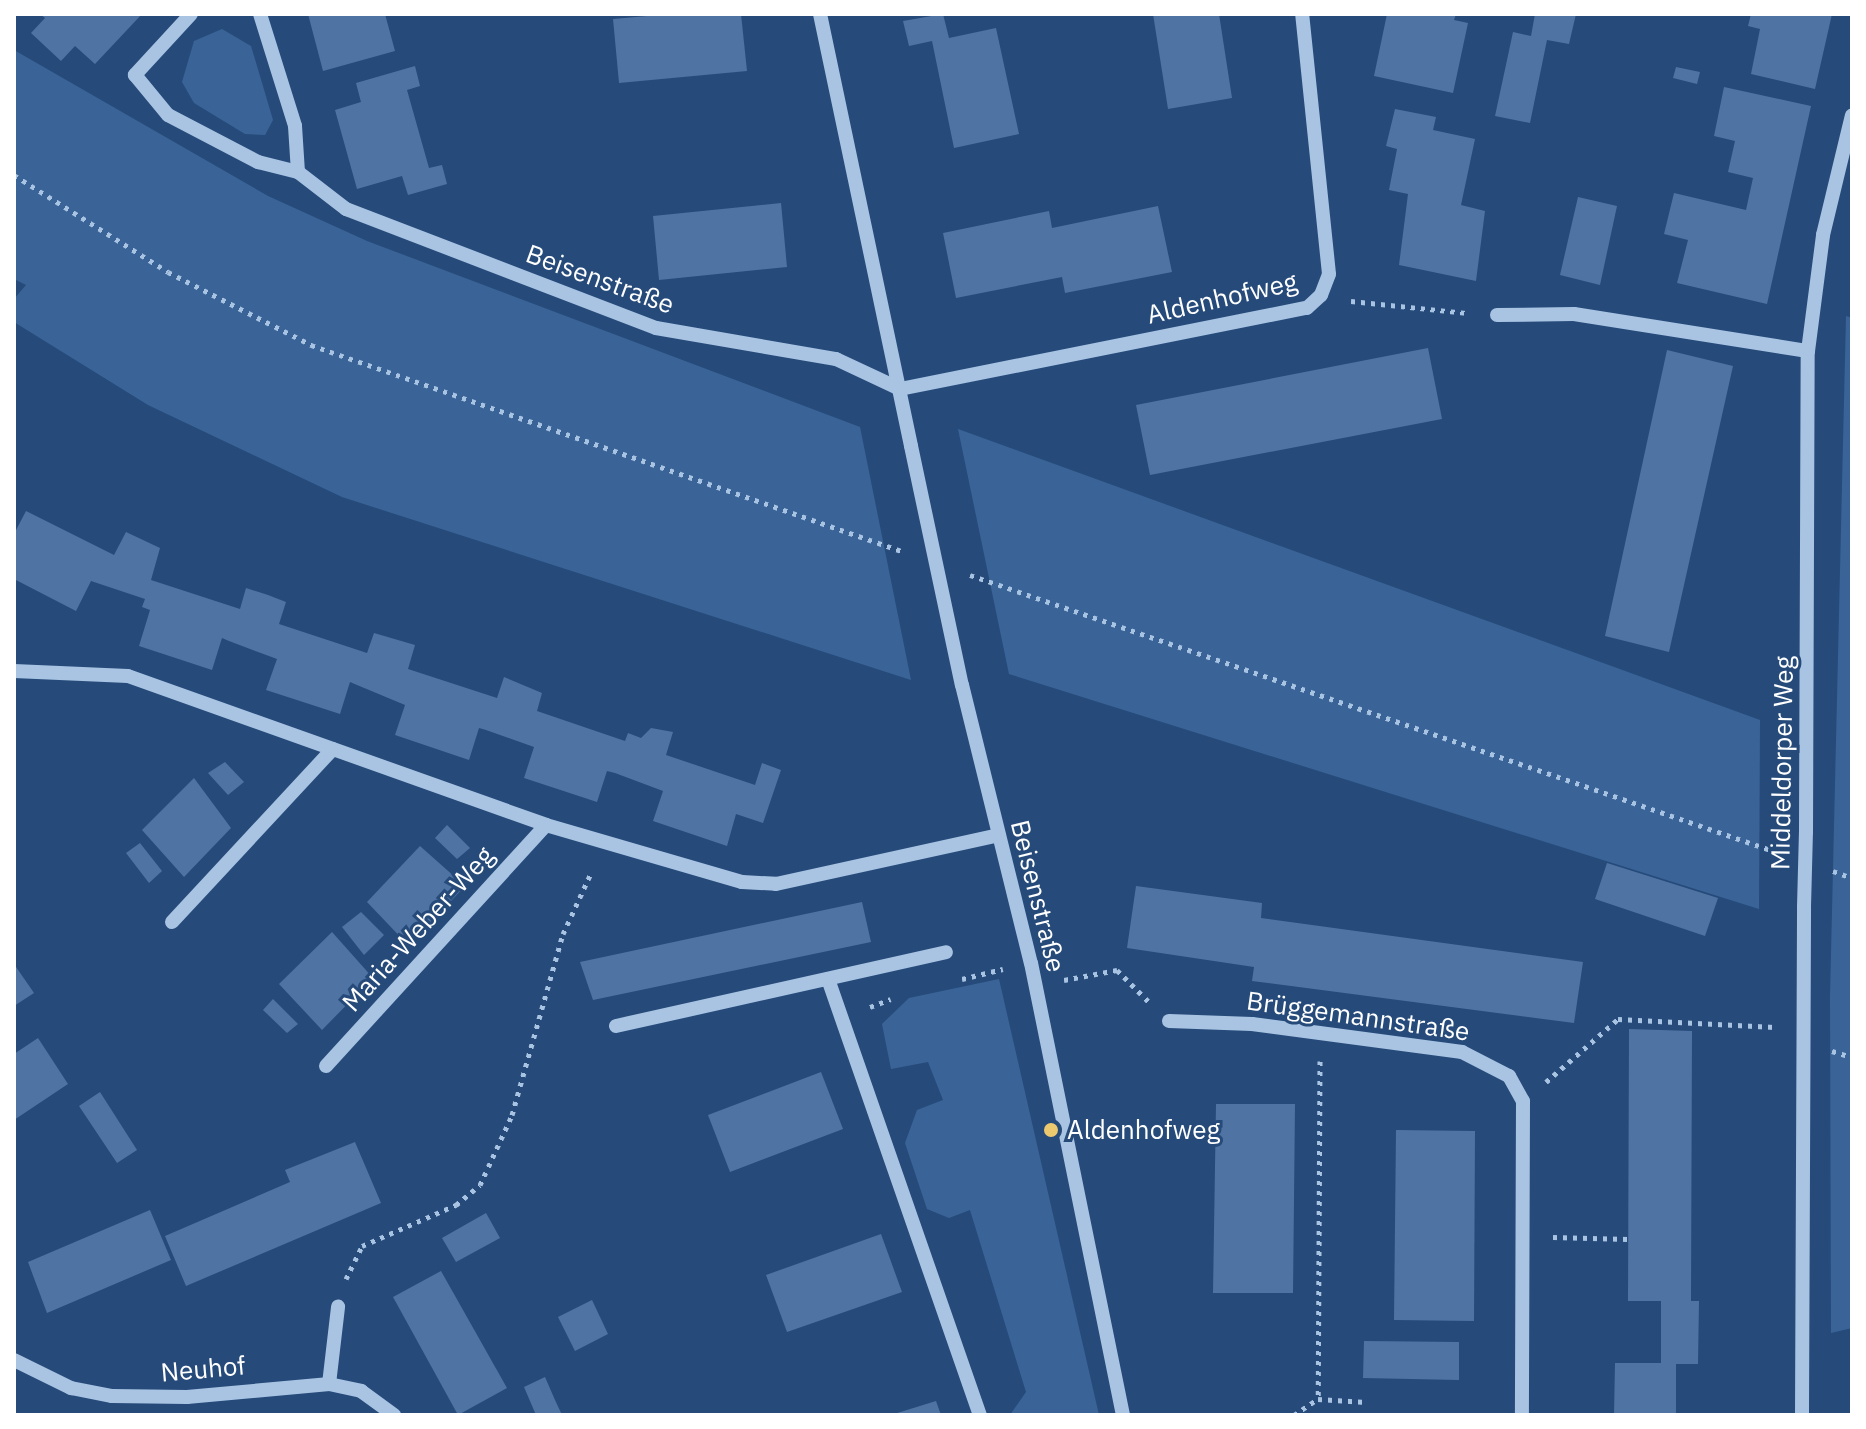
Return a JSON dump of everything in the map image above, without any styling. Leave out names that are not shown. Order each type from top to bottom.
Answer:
[{"type":"street","name":"Beisenstraße","points":[[191,14],[135,75],[168,115],[258,162],[298,172],[346,209],[656,328],[836,359],[900,389]]},
{"type":"street","points":[[260,14],[295,126],[298,172]]},
{"type":"street","name":"Beisenstraße","points":[[820,14],[962,685],[999,835],[1123,1415]]},
{"type":"street","name":"Aldenhofweg","points":[[900,389],[1307,308],[1321,295],[1329,274],[1302,14]]},
{"type":"street","name":"Middeldorper Weg","points":[[1802,1415],[1801,1029],[1806,832],[1808,351],[1823,235],[1852,115]]},
{"type":"street","points":[[1497,315],[1574,314],[1808,351]]},
{"type":"street","name":"Maria-Weber-Weg","points":[[14,671],[128,676],[546,825],[742,882],[776,884],[999,835]]},
{"type":"street","points":[[172,922],[333,749]]},
{"type":"street","name":"Maria-Weber-Weg","points":[[326,1066],[546,825]]},
{"type":"street","points":[[616,1026],[946,952]]},
{"type":"street","points":[[828,979],[980,1415]]},
{"type":"street","name":"Brüggemannstraße","points":[[1169,1021],[1321,1032],[1487,1059],[1523,1101]]},
{"type":"street","points":[[1522,1415],[1523,1101]]},
{"type":"street","points":[[329,1384],[338,1307]]},
{"type":"street","name":"Neuhof","points":[[14,1360],[71,1388],[112,1396],[187,1397],[329,1384],[361,1391],[394,1415]]},
{"type":"path","points":[[14,175],[168,272],[311,345],[921,558]]},
{"type":"path","points":[[1321,295],[1497,315]]},
{"type":"path","points":[[963,572],[1765,847]]},
{"type":"path","points":[[338,1307],[362,1246],[456,1205],[480,1185],[512,1115],[563,934],[601,843]]},
{"type":"path","points":[[1066,979],[1117,970],[1169,1021]]},
{"type":"path","points":[[973,976],[994,971]]},
{"type":"path","points":[[1523,1101],[1618,1019],[1801,1029]]},
{"type":"path","points":[[1318,1399],[1321,1032]]},
{"type":"path","points":[[1523,1235],[1628,1239]]},
{"type":"path","points":[[1294,1415],[1318,1399],[1366,1402]]},
{"type":"shaded area","points":[[222,29],[251,46],[273,120],[265,135],[245,134],[194,103],[182,82],[194,41]]},
{"type":"shaded area","points":[[14,50],[268,196],[367,241],[860,427],[911,680],[342,497],[148,405],[14,322],[14,299],[26,285],[14,279]]},
{"type":"shaded area","points":[[1846,316],[1852,318],[1852,1328],[1831,1333],[1830,997]]},
{"type":"shaded area","points":[[958,429],[1760,720],[1759,909],[1009,674]]},
{"type":"shaded area","points":[[999,979],[1099,1415],[1010,1415],[1026,1392],[970,1210],[949,1218],[927,1209],[905,1143],[917,1110],[943,1100],[928,1062],[891,1069],[882,1024],[909,998]]},
{"type":"building","points":[[40,14],[142,14],[95,64],[75,46],[61,61],[31,33],[45,18]]},
{"type":"building","points":[[308,14],[385,14],[395,51],[323,71]]},
{"type":"building","points":[[670,14],[741,14],[747,71],[619,83],[613,19]]},
{"type":"building","points":[[943,14],[949,38],[996,28],[1019,134],[954,148],[932,41],[909,46],[903,21]]},
{"type":"building","points":[[1153,14],[1219,14],[1232,98],[1168,109]]},
{"type":"building","points":[[1387,14],[1456,14],[1454,20],[1468,23],[1453,93],[1374,76]]},
{"type":"building","points":[[1535,14],[1576,14],[1569,44],[1547,40],[1530,123],[1495,116],[1513,32],[1531,36]]},
{"type":"building","points":[[1751,14],[1832,14],[1815,89],[1751,74],[1760,29],[1748,26]]},
{"type":"building","points":[[415,66],[420,86],[407,90],[429,168],[442,165],[447,184],[408,195],[402,176],[357,189],[335,110],[361,102],[356,83]]},
{"type":"building","points":[[1676,67],[1700,72],[1697,84],[1673,78]]},
{"type":"building","points":[[1724,87],[1811,106],[1767,304],[1677,283],[1688,240],[1664,234],[1674,193],[1746,210],[1753,178],[1728,172],[1735,141],[1714,136]]},
{"type":"building","points":[[1395,109],[1436,117],[1433,130],[1475,139],[1461,205],[1485,211],[1476,281],[1399,265],[1408,194],[1389,190],[1397,149],[1386,146]]},
{"type":"building","points":[[1578,197],[1617,206],[1600,285],[1560,275]]},
{"type":"building","points":[[781,203],[787,267],[659,280],[653,216]]},
{"type":"building","points":[[1158,206],[1172,272],[1065,293],[1062,277],[956,298],[943,233],[1049,211],[1052,228]]},
{"type":"building","points":[[1428,348],[1442,419],[1150,475],[1136,405]]},
{"type":"building","points":[[1667,350],[1733,366],[1669,652],[1605,636]]},
{"type":"building","points":[[26,511],[114,555],[126,532],[160,548],[151,580],[240,609],[246,588],[268,595],[286,602],[279,624],[367,653],[374,633],[415,645],[408,669],[497,698],[504,677],[542,693],[537,711],[625,741],[628,733],[641,738],[651,728],[673,732],[666,755],[755,785],[762,763],[781,770],[763,823],[736,814],[727,846],[653,821],[663,791],[615,773],[607,771],[597,802],[524,778],[534,747],[486,730],[479,728],[469,760],[395,735],[405,705],[350,682],[340,714],[266,690],[277,659],[222,638],[212,670],[139,646],[150,610],[142,607],[145,599],[91,581],[76,611],[14,579],[14,534]]},
{"type":"building","points":[[225,762],[244,782],[228,795],[208,773]]},
{"type":"building","points":[[194,778],[231,828],[184,877],[142,830]]},
{"type":"building","points":[[447,825],[470,848],[457,859],[435,838]]},
{"type":"building","points":[[140,843],[162,871],[149,883],[126,853]]},
{"type":"building","points":[[420,846],[465,886],[409,946],[367,902]]},
{"type":"building","points":[[1607,863],[1718,898],[1705,936],[1595,899]]},
{"type":"building","points":[[1136,886],[1262,903],[1261,918],[1583,962],[1574,1023],[1252,981],[1254,967],[1127,948]]},
{"type":"building","points":[[862,902],[871,942],[593,1000],[580,962]]},
{"type":"building","points":[[361,912],[384,935],[364,955],[342,927]]},
{"type":"building","points":[[332,932],[373,978],[322,1030],[279,984]]},
{"type":"building","points":[[14,964],[34,993],[14,1006]]},
{"type":"building","points":[[273,999],[298,1024],[287,1033],[263,1010]]},
{"type":"building","points":[[1629,1029],[1692,1031],[1691,1301],[1699,1301],[1698,1364],[1676,1364],[1676,1415],[1614,1415],[1615,1363],[1661,1363],[1661,1301],[1628,1301]]},
{"type":"building","points":[[38,1038],[68,1084],[14,1120],[14,1054]]},
{"type":"building","points":[[821,1072],[843,1129],[730,1172],[708,1115]]},
{"type":"building","points":[[100,1092],[137,1150],[117,1163],[79,1106]]},
{"type":"building","points":[[1216,1104],[1295,1104],[1293,1293],[1213,1293]]},
{"type":"building","points":[[1396,1130],[1475,1131],[1474,1321],[1394,1320]]},
{"type":"building","points":[[355,1142],[381,1203],[186,1286],[165,1236],[290,1182],[285,1170]]},
{"type":"building","points":[[150,1210],[171,1260],[47,1313],[28,1262]]},
{"type":"building","points":[[486,1213],[500,1238],[456,1262],[442,1238]]},
{"type":"building","points":[[881,1234],[902,1292],[787,1332],[766,1275]]},
{"type":"building","points":[[441,1271],[507,1388],[458,1415],[393,1297]]},
{"type":"building","points":[[592,1300],[608,1334],[575,1351],[558,1317]]},
{"type":"building","points":[[1364,1341],[1459,1342],[1459,1380],[1363,1378]]},
{"type":"building","points":[[545,1377],[562,1415],[536,1415],[524,1387]]},
{"type":"building","points":[[936,1401],[941,1415],[894,1415],[894,1414]]},
{"type":"place","name":"Aldenhofweg","points":[[1051,1130]]}]
